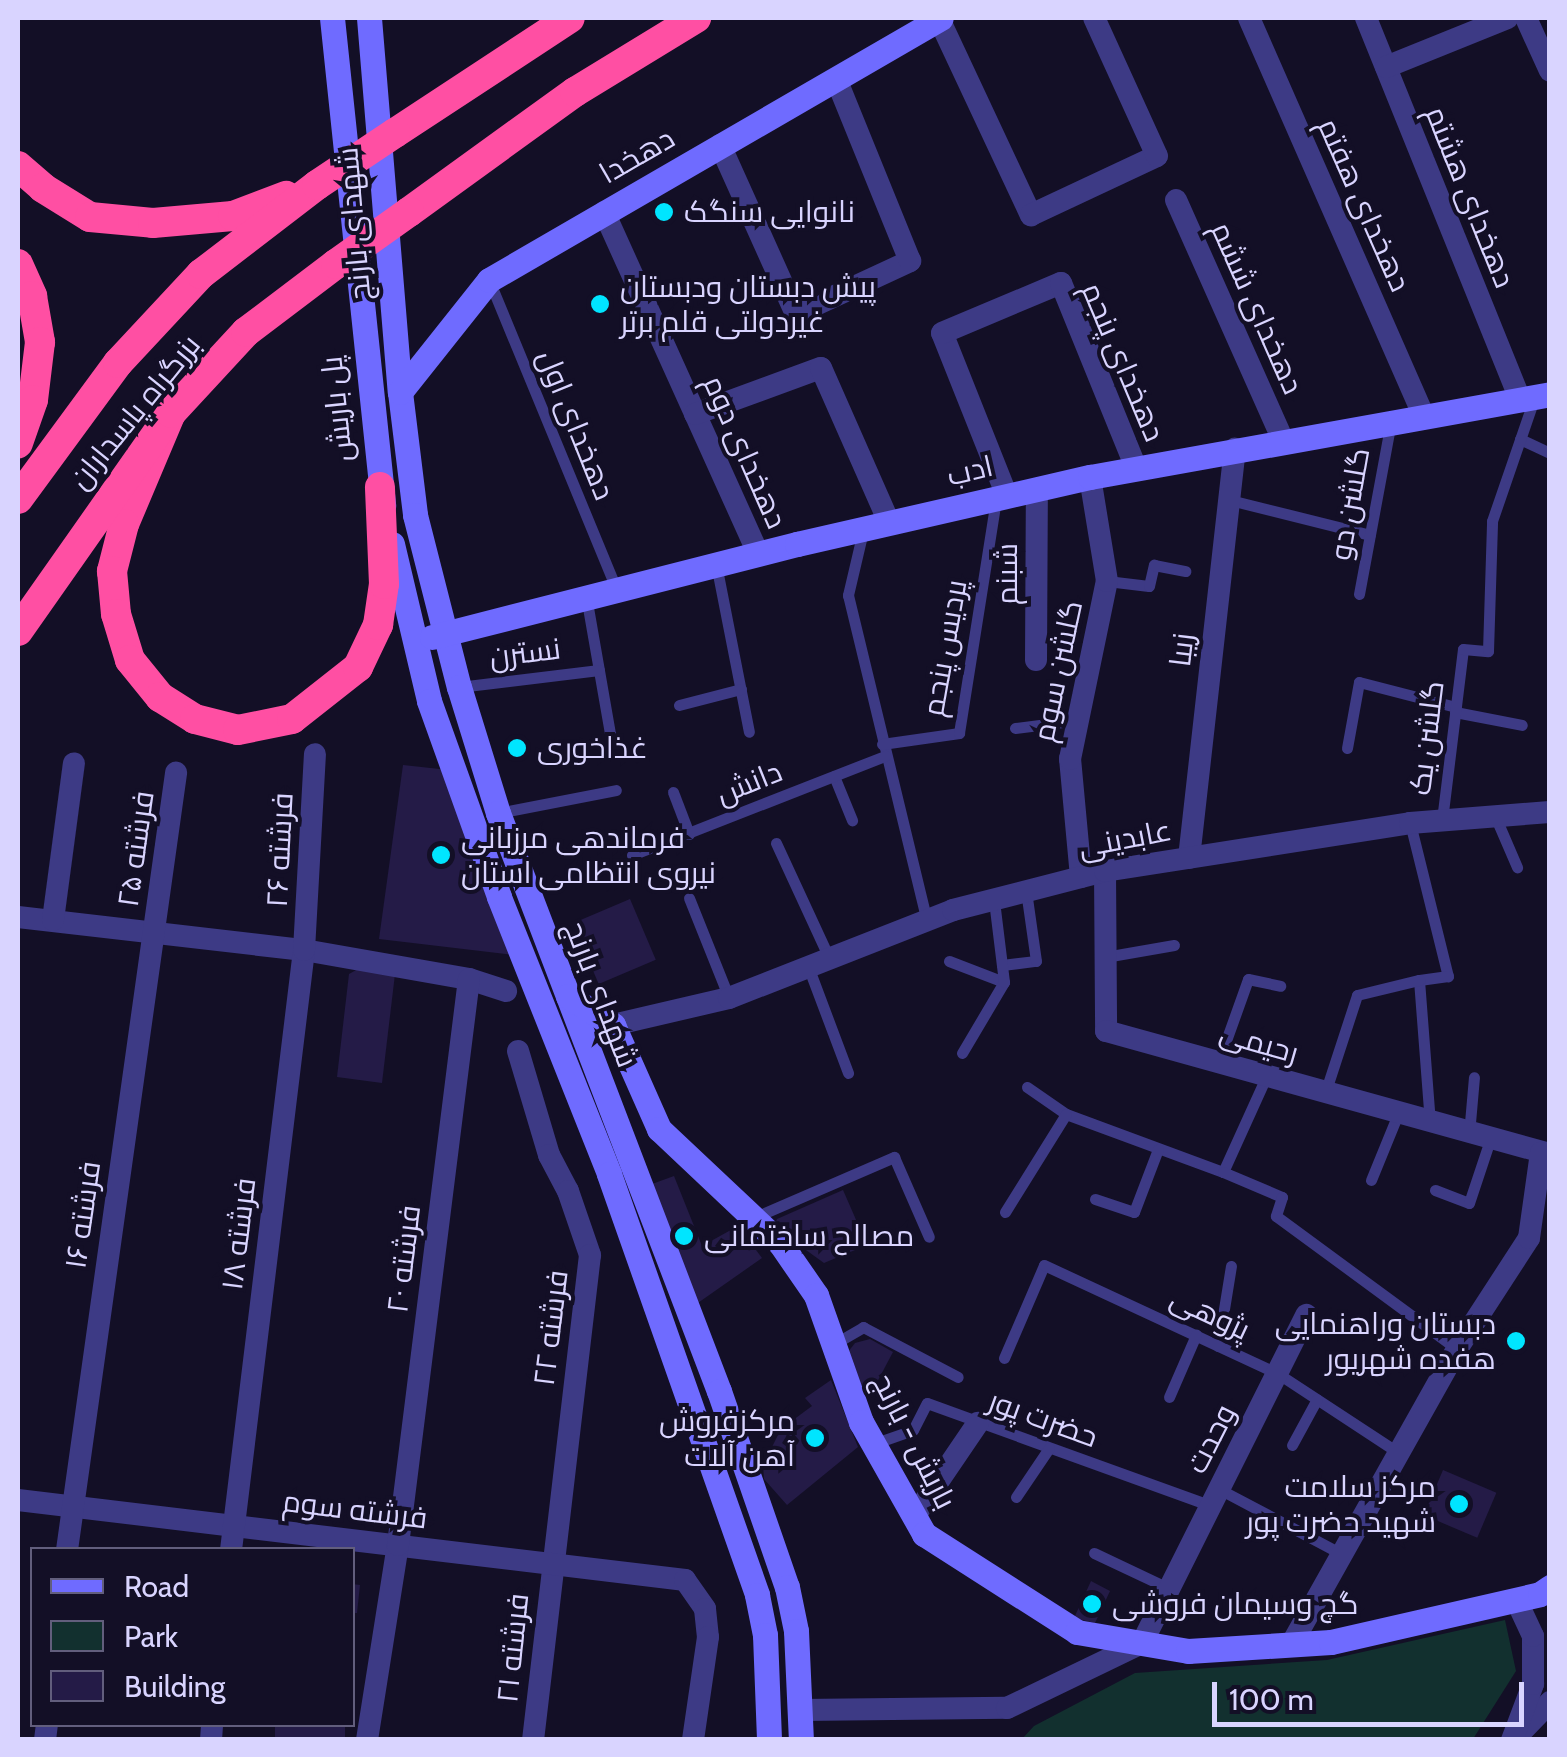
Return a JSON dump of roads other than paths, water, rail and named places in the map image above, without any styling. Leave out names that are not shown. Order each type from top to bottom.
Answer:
[{"type":"highway","points":[[18,166],[43,188],[90,217],[153,223],[232,216],[317,185],[542,29],[570,18]]},
{"type":"highway","name":"بزرگراه پاسداران","points":[[18,631],[171,414],[246,332],[576,92],[696,18]]},
{"type":"highway","name":"بزرگراه پاسداران","points":[[18,500],[118,363],[201,274],[317,185]]},
{"type":"highway","points":[[18,264],[32,296],[40,342],[34,400],[18,443]]},
{"type":"highway","points":[[171,414],[124,524],[112,571],[116,614],[130,660],[160,697],[195,719],[238,730],[292,719],[358,668],[378,625],[384,584],[380,487]]},
{"type":"main road","name":"پل باریش","points":[[332,18],[380,487],[413,644]]},
{"type":"main road","name":"شهدای بارنج","points":[[369,18],[400,392],[415,515],[458,687],[498,812],[719,1392],[787,1587],[796,1631],[801,1740]]},
{"type":"main road","name":"دهخدا","points":[[400,392],[489,280],[940,18]]},
{"type":"main road","name":"ادب","points":[[413,644],[616,588],[877,524],[1136,468],[1535,396]]},
{"type":"main road","name":"شهدای بارنج","points":[[413,644],[428,700],[609,1174],[757,1595],[765,1635],[769,1740]]},
{"type":"main road","points":[[568,996],[613,1025]]},
{"type":"main road","name":"باریش - بارنج","points":[[613,1025],[659,1129],[780,1243],[816,1295],[874,1444],[924,1534],[1077,1632],[1188,1651],[1331,1642],[1516,1600],[1550,1587]]},
{"type":"street","points":[[940,18],[1031,215],[1157,156],[1094,18]]},
{"type":"street","name":"دهخدای هفتم","points":[[1249,18],[1424,417]]},
{"type":"street","name":"دهخدای هشتم","points":[[1366,18],[1535,396]]},
{"type":"street","points":[[1386,66],[1507,18]]},
{"type":"street","points":[[1526,18],[1550,71]]},
{"type":"street","points":[[720,145],[796,314],[910,261],[836,79]]},
{"type":"street","name":"دهخدای ششم","points":[[1176,200],[1283,440]]},
{"type":"street","name":"دهخدای دوم","points":[[604,212],[758,553]]},
{"type":"street","name":"دهخدای پنجم","points":[[1001,497],[942,333],[1061,282],[1136,468]]},
{"type":"street","points":[[695,414],[821,368],[877,524]]},
{"type":"street","name":"زیبا","points":[[1189,858],[1236,449]]},
{"type":"street","name":"گلشن سوم","points":[[1081,877],[1070,758],[1107,581],[1090,477]]},
{"type":"street","name":"شبنم","points":[[1036,660],[1037,489]]},
{"type":"street","name":"۲۶ فرشته","points":[[304,950],[315,754]]},
{"type":"street","points":[[53,920],[74,763]]},
{"type":"street","name":"۲۵ فرشته","points":[[154,932],[176,773]]},
{"type":"street","name":"عابدینی","points":[[613,1025],[729,998],[927,920],[1105,871],[1410,822],[1550,812]]},
{"type":"street","name":"رحیمی","points":[[1105,871],[1106,1032],[1546,1153]]},
{"type":"street","points":[[18,917],[304,950],[469,979],[506,991]]},
{"type":"street","name":"۱۶ فرشته","points":[[67,1547],[154,932]]},
{"type":"street","name":"۱۸ فرشته","points":[[231,1547],[304,950]]},
{"type":"street","name":"۲۰ فرشته","points":[[366,1740],[398,1545],[469,979]]},
{"type":"street","name":"۲۲ فرشته","points":[[518,1051],[549,1155],[568,1191],[590,1255],[552,1564]]},
{"type":"street","points":[[1291,1645],[1457,1349],[1529,1238],[1546,1153]]},
{"type":"street","name":"وحدت","points":[[1142,1643],[1306,1316]]},
{"type":"street","points":[[914,1516],[978,1422]]},
{"type":"street","name":"فرشته سوم","points":[[18,1500],[685,1580],[704,1609],[708,1637],[693,1740]]},
{"type":"street","name":"۲۱ فرشته","points":[[533,1740],[552,1564]]},
{"type":"street","points":[[1513,1740],[1533,1684],[1533,1636],[1516,1600]]},
{"type":"street","points":[[801,1710],[1007,1708],[1142,1643]]},
{"type":"street","points":[[1513,1740],[1550,1702]]},
{"type":"lane","name":"دهخدای اول","points":[[489,280],[616,588]]},
{"type":"lane","points":[[18,392],[40,342]]},
{"type":"lane","name":"گلشن یک","points":[[1442,820],[1463,650],[1488,651],[1492,520],[1535,396]]},
{"type":"lane","name":"گلشن دو","points":[[1360,594],[1391,422]]},
{"type":"lane","points":[[1520,439],[1550,454]]},
{"type":"lane","name":"پردیس پنجم","points":[[883,750],[959,733],[1001,497]]},
{"type":"lane","points":[[1230,500],[1370,535]]},
{"type":"lane","points":[[877,524],[848,595],[927,920]]},
{"type":"lane","points":[[716,564],[749,732]]},
{"type":"lane","points":[[1107,581],[1150,586],[1154,566],[1185,572]]},
{"type":"lane","points":[[586,596],[610,734]]},
{"type":"lane","name":"نسترن","points":[[458,687],[598,670]]},
{"type":"lane","points":[[1348,748],[1358,682],[1522,725]]},
{"type":"lane","points":[[679,705],[741,689]]},
{"type":"lane","points":[[1015,728],[1078,720]]},
{"type":"lane","name":"دانش","points":[[632,856],[834,776],[883,750]]},
{"type":"lane","points":[[834,776],[852,820]]},
{"type":"lane","points":[[498,812],[616,790]]},
{"type":"lane","points":[[672,792],[689,834]]},
{"type":"lane","points":[[1495,816],[1516,867]]},
{"type":"lane","points":[[1324,1093],[1357,995],[1448,976],[1410,822]]},
{"type":"lane","points":[[776,844],[820,964],[848,1073]]},
{"type":"lane","points":[[1002,965],[1036,961],[1026,892]]},
{"type":"lane","points":[[689,898],[729,998]]},
{"type":"lane","points":[[962,1053],[1004,982],[994,900]]},
{"type":"lane","points":[[1106,957],[1174,945]]},
{"type":"lane","points":[[950,961],[1004,982]]},
{"type":"lane","points":[[1218,1063],[1248,979],[1280,986]]},
{"type":"lane","points":[[1420,980],[1430,1123]]},
{"type":"lane","points":[[1223,1172],[1266,1077]]},
{"type":"lane","points":[[1436,1190],[1469,1203],[1480,1137],[1474,1077]]},
{"type":"lane","points":[[1027,1087],[1066,1114],[1282,1198],[1276,1216],[1457,1349]]},
{"type":"lane","points":[[1004,1212],[1066,1114]]},
{"type":"lane","points":[[1371,1180],[1398,1114]]},
{"type":"lane","points":[[1096,1199],[1134,1212],[1158,1149]]},
{"type":"lane","points":[[753,1218],[894,1157],[929,1238]]},
{"type":"lane","name":"پژوهی","points":[[1004,1358],[1044,1265],[1277,1373],[1399,1453]]},
{"type":"lane","points":[[1218,1346],[1231,1266]]},
{"type":"lane","points":[[834,1344],[863,1326],[958,1377]]},
{"type":"lane","points":[[1169,1397],[1196,1336]]},
{"type":"lane","points":[[1292,1445],[1317,1400]]},
{"type":"lane","name":"حضرت پور","points":[[874,1444],[913,1430],[927,1403],[1048,1448],[1215,1497],[1342,1554]]},
{"type":"lane","points":[[1016,1496],[1048,1448]]},
{"type":"lane","points":[[1094,1553],[1170,1589]]},
{"type":"place","name":"نانوایی سنگک","points":[[664,212]]},
{"type":"place","name":"پیش دبستان ودبستان غیردولتی قلم برتر","points":[[600,304]]},
{"type":"place","name":"غذاخوری","points":[[517,748]]},
{"type":"place","name":"فرماندهی مرزبانی نیروی انتظامی استان","points":[[441,855]]},
{"type":"place","name":"مصالح ساختمانی","points":[[684,1236]]},
{"type":"place","name":"دبستان وراهنمایی هفده شهریور","points":[[1516,1341]]},
{"type":"place","name":"مرکزفروش آهن آلات","points":[[815,1438]]},
{"type":"place","name":"مرکز سلامت شهید حضرت پور","points":[[1459,1504]]},
{"type":"place","name":"گچ وسیمان فروشی","points":[[1092,1604]]}]
